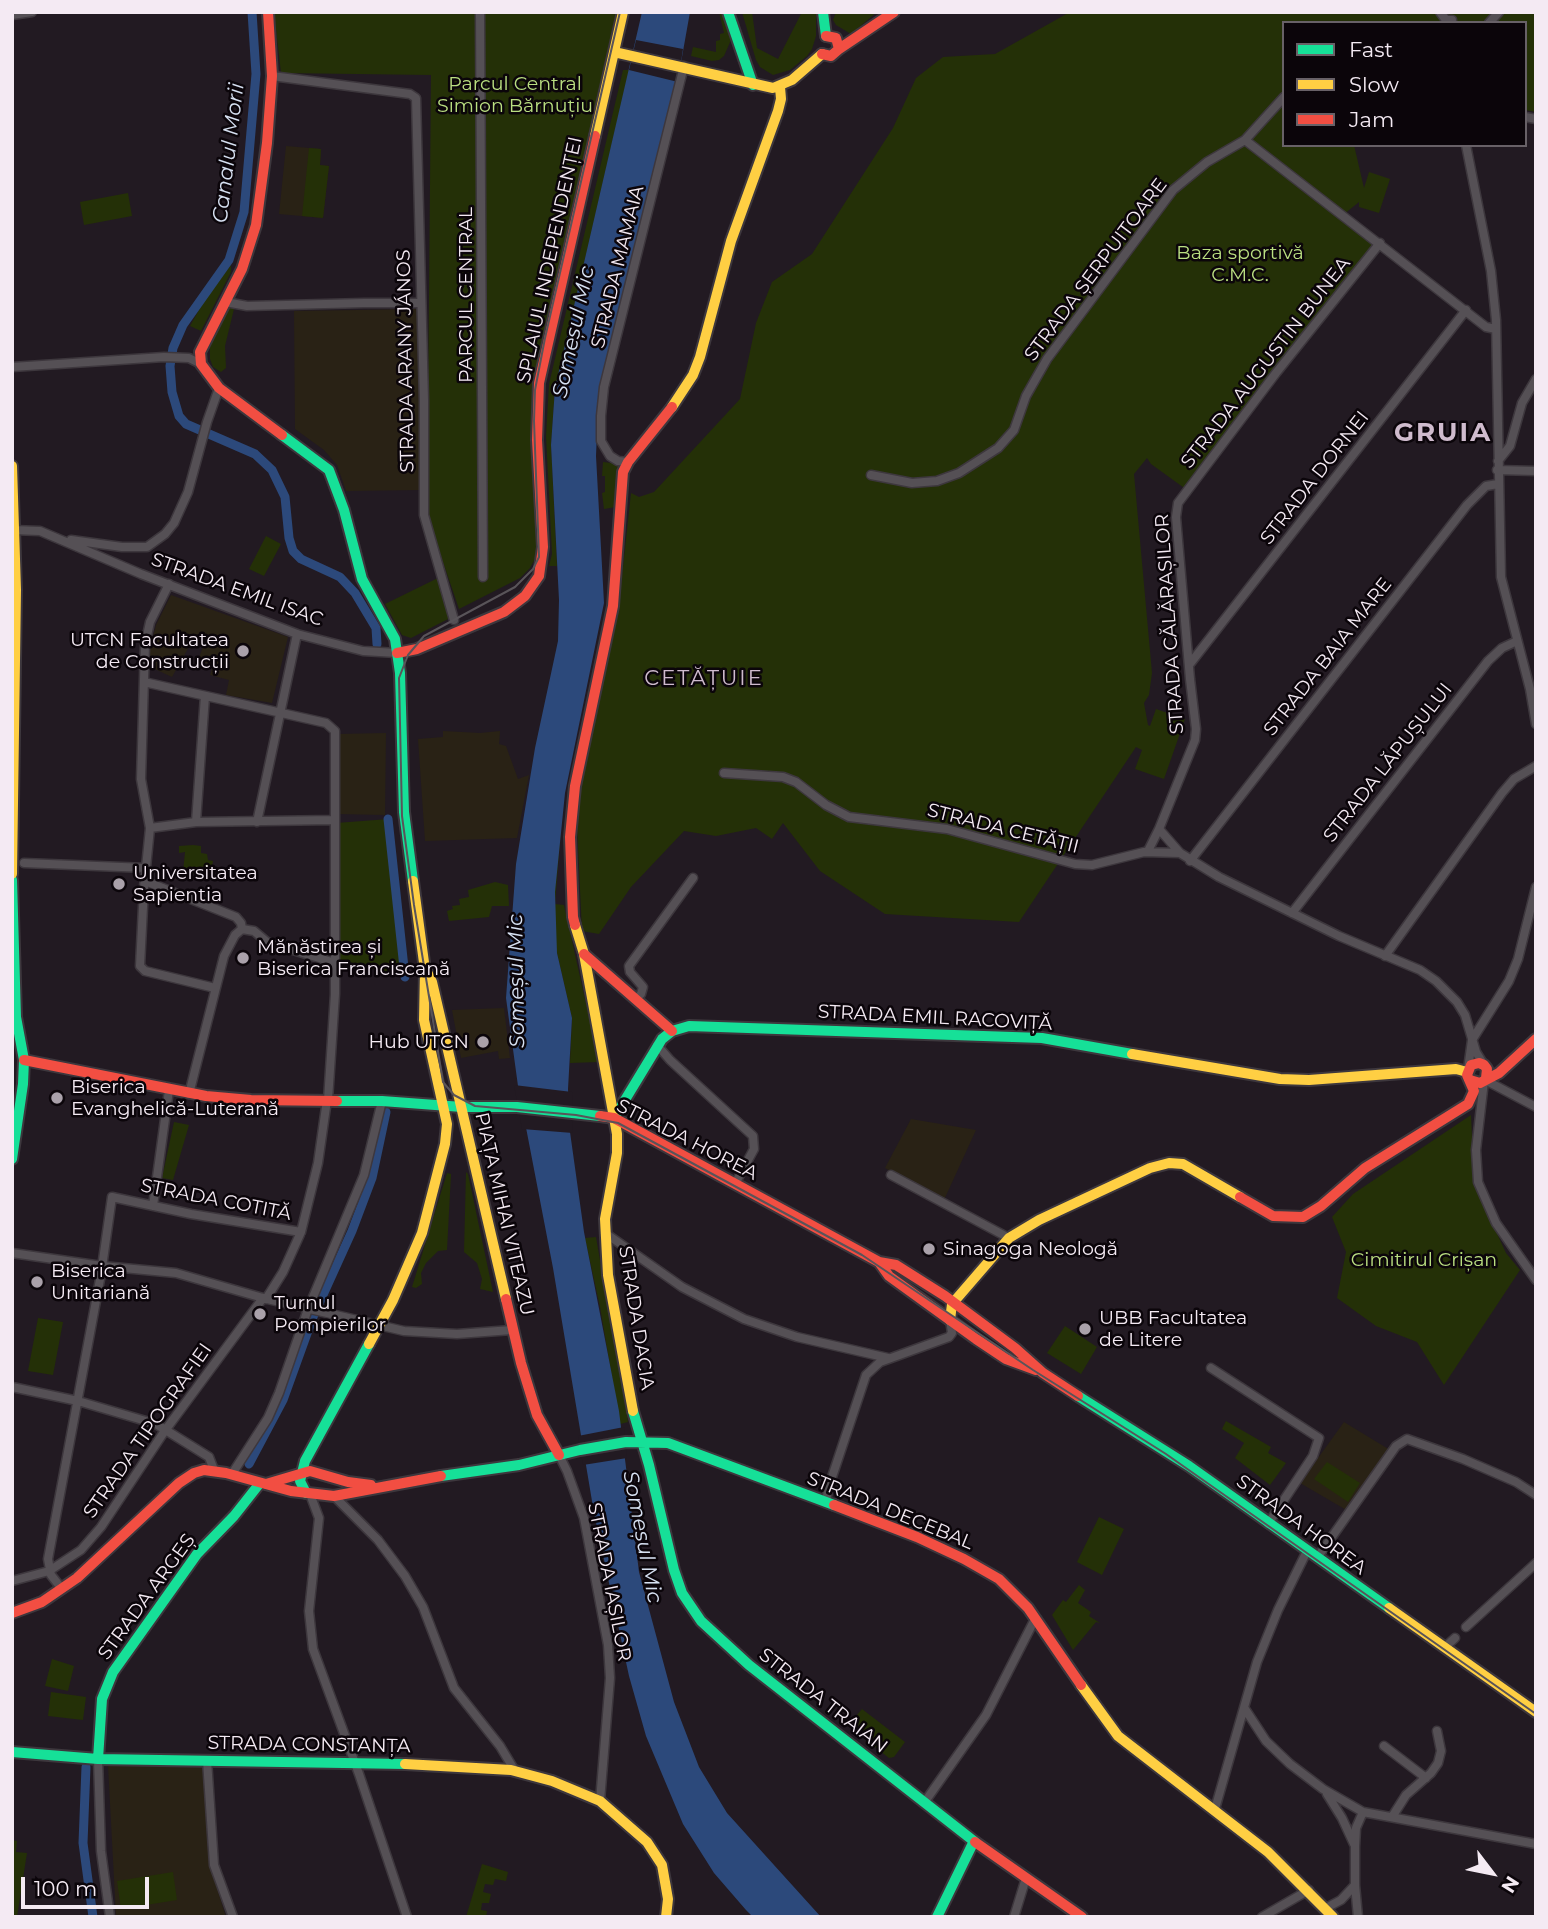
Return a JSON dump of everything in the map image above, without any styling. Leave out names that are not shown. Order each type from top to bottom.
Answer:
[{"type":"main road","points":[[268,12],[272,76],[267,143],[256,225],[246,259],[200,352],[201,364],[219,388],[329,470],[340,497],[362,579],[395,639],[400,673],[404,812],[425,970]]},
{"type":"main road","name":"SPLAIUL INDEPENDENȚEI","points":[[542,560],[537,419],[539,383],[623,12]]},
{"type":"main road","points":[[728,12],[753,85]]},
{"type":"main road","points":[[822,54],[818,45],[825,36],[823,12]]},
{"type":"main road","points":[[822,54],[831,56],[894,12]]},
{"type":"main road","points":[[825,36],[836,38],[839,48]]},
{"type":"main road","points":[[614,52],[766,88],[780,87],[799,75],[822,54]]},
{"type":"main road","points":[[628,462],[675,403],[693,375],[735,228],[778,111],[780,87]]},
{"type":"main road","name":"STRADA DACIA","points":[[628,462],[621,485],[613,606],[575,786],[571,819],[571,904],[575,929],[584,954],[614,1118],[617,1153],[604,1233],[608,1275],[641,1441]]},
{"type":"main road","points":[[12,466],[12,874]]},
{"type":"main road","name":"STRADA EMIL ISAC","points":[[397,653],[417,649],[512,607],[534,585],[542,560]]},
{"type":"main road","points":[[12,880],[15,1034],[24,1060],[12,1158]]},
{"type":"main road","points":[[584,954],[672,1031],[657,1045],[614,1118]]},
{"type":"main road","name":"PIAȚA MIHAI VITEAZU","points":[[301,1475],[309,1452],[380,1326],[405,1275],[422,1233],[446,1139],[447,1124],[424,1020],[425,970]]},
{"type":"main road","name":"PIAȚA MIHAI VITEAZU","points":[[425,970],[432,982],[512,1330],[531,1401],[559,1455]]},
{"type":"main road","name":"STRADA EMIL RACOVIȚĂ","points":[[672,1031],[689,1026],[710,1025],[1042,1038],[1287,1079],[1309,1080],[1456,1069],[1470,1078]]},
{"type":"main road","points":[[1470,1078],[1477,1083],[1485,1074],[1499,1073],[1536,1039]]},
{"type":"main road","name":"STRADA HOREA","points":[[24,1060],[189,1094],[251,1100],[382,1101],[462,1107],[517,1107],[614,1118],[879,1262],[896,1265],[953,1302],[1043,1373],[1169,1452],[1536,1712]]},
{"type":"main road","points":[[950,1320],[953,1302],[1009,1238],[1039,1220],[1150,1168],[1169,1163],[1191,1168],[1273,1216],[1290,1219],[1303,1217],[1321,1206],[1365,1168],[1462,1109],[1472,1098],[1470,1078],[1476,1063],[1485,1074]]},
{"type":"main road","points":[[607,1078],[620,1087],[634,1084]]},
{"type":"main road","name":"STRADA HOREA","points":[[879,1262],[889,1276],[1006,1359],[1043,1373]]},
{"type":"main road","name":"STRADA DECEBAL","points":[[383,1485],[519,1465],[580,1450],[641,1441],[685,1448],[917,1537],[976,1566],[1016,1594],[1118,1736],[1268,1852],[1329,1912]]},
{"type":"main road","name":"STRADA TRAIAN","points":[[641,1441],[674,1570],[682,1592],[701,1621],[749,1665],[924,1803],[1082,1917]]},
{"type":"main road","points":[[12,1613],[42,1602],[62,1589],[99,1559],[185,1479],[199,1471],[214,1470],[308,1494],[334,1496],[383,1485]]},
{"type":"main road","points":[[263,1483],[316,1472],[360,1484],[383,1485]]},
{"type":"main road","points":[[301,1475],[301,1484],[308,1494]]},
{"type":"main road","name":"STRADA ARGEȘ","points":[[98,1759],[102,1699],[113,1672],[190,1564],[263,1483]]},
{"type":"main road","name":"STRADA CONSTANȚA","points":[[12,1752],[98,1759],[439,1765],[515,1771],[552,1781],[600,1801],[648,1842],[657,1853],[665,1879],[668,1899],[666,1917]]},
{"type":"main road","points":[[937,1917],[974,1841]]},
{"type":"street","points":[[12,15],[32,12]]},
{"type":"street","name":"PARCUL CENTRAL","points":[[480,12],[482,577]]},
{"type":"street","points":[[1440,12],[1446,20],[1451,18]]},
{"type":"street","name":"STRADA MAMAIA","points":[[628,462],[618,461],[610,456],[601,442],[604,387],[681,66]]},
{"type":"street","name":"STRADA ARANY JÁNOS","points":[[272,76],[410,94],[416,98],[424,515],[454,620]]},
{"type":"street","name":"STRADA ȘERPUITOARE","points":[[871,475],[912,483],[937,481],[959,473],[998,448],[1014,430],[1026,396],[1047,359],[1173,190],[1207,162],[1245,140],[1282,99]]},
{"type":"street","points":[[1245,140],[1486,327],[1496,329]]},
{"type":"street","points":[[1465,147],[1491,271],[1496,329],[1501,577],[1530,689],[1536,724]]},
{"type":"street","name":"STRADA AUGUSTIN BUNEA","points":[[1178,503],[1276,373],[1380,243]]},
{"type":"street","points":[[226,302],[260,306],[421,303]]},
{"type":"street","name":"STRADA DORNEI","points":[[1189,665],[1466,310]]},
{"type":"street","points":[[12,367],[164,357],[190,358],[201,364]]},
{"type":"street","points":[[1497,466],[1510,446],[1522,403],[1536,379]]},
{"type":"street","points":[[58,539],[122,547],[147,547],[158,541],[174,523],[181,510],[219,388]]},
{"type":"street","points":[[1497,466],[1536,471]]},
{"type":"street","name":"STRADA BAIA MARE","points":[[1190,861],[1467,505],[1486,486],[1498,484]]},
{"type":"street","name":"STRADA CĂLĂRAȘILOR","points":[[1149,851],[1195,740],[1176,517],[1178,503]]},
{"type":"street","name":"STRADA EMIL ISAC","points":[[14,530],[36,530],[297,634],[373,653],[397,653]]},
{"type":"street","points":[[169,584],[147,632],[141,779],[150,828],[140,966],[142,970],[215,988]]},
{"type":"street","points":[[257,822],[297,634]]},
{"type":"street","name":"STRADA LĂPUȘULUI","points":[[1292,913],[1488,661],[1502,648],[1517,641]]},
{"type":"street","points":[[144,685],[279,712]]},
{"type":"street","points":[[196,822],[205,696]]},
{"type":"street","name":"STRADA TIPOGRAFIEI","points":[[12,1581],[50,1571],[81,1550],[101,1527],[166,1429],[283,1272],[301,1232],[318,1163],[327,1100],[335,963],[335,731],[326,723],[279,712]]},
{"type":"street","points":[[1385,956],[1514,779],[1536,766]]},
{"type":"street","name":"STRADA CETĂȚII","points":[[724,773],[783,777],[796,782],[826,805],[849,817],[947,829],[1075,864],[1092,865],[1132,853],[1149,851],[1180,853]]},
{"type":"street","points":[[150,828],[196,822],[334,820]]},
{"type":"street","points":[[1159,829],[1190,861],[1292,913],[1420,970],[1446,990],[1465,1015],[1485,1074],[1479,1119],[1476,1168],[1478,1182],[1496,1223],[1536,1280]]},
{"type":"street","points":[[23,863],[146,868]]},
{"type":"street","points":[[637,998],[643,988],[629,972],[629,966],[693,878]]},
{"type":"street","points":[[145,881],[236,916],[242,929]]},
{"type":"street","points":[[1479,1119],[1470,1078],[1472,1040],[1509,981],[1524,937],[1536,887]]},
{"type":"street","points":[[242,929],[254,931],[265,940],[335,963]]},
{"type":"street","points":[[189,1094],[224,956],[235,935],[242,929]]},
{"type":"street","points":[[657,1045],[753,1136],[754,1149],[735,1184]]},
{"type":"street","points":[[1485,1074],[1536,1107]]},
{"type":"street","points":[[153,1206],[169,1090]]},
{"type":"street","points":[[232,1474],[274,1406],[364,1175],[382,1101]]},
{"type":"street","points":[[891,1175],[1009,1238]]},
{"type":"street","name":"STRADA COTITĂ","points":[[103,1266],[112,1197],[301,1232]]},
{"type":"street","points":[[604,1233],[682,1287],[744,1319],[797,1337],[888,1359]]},
{"type":"street","points":[[12,1254],[176,1273],[380,1326]]},
{"type":"street","points":[[62,1589],[50,1571],[48,1559],[103,1266]]},
{"type":"street","points":[[826,1503],[860,1386],[872,1367],[948,1337],[952,1333],[950,1320]]},
{"type":"street","name":"PIAȚA MIHAI VITEAZU","points":[[380,1326],[404,1331],[457,1334],[512,1330]]},
{"type":"street","points":[[1211,1368],[1319,1438],[1313,1456],[1268,1524]]},
{"type":"street","points":[[12,1387],[78,1401],[166,1429],[209,1457],[214,1470]]},
{"type":"street","points":[[1317,1558],[1396,1446],[1407,1439],[1516,1482],[1536,1496]]},
{"type":"street","name":"STRADA IAȘILOR","points":[[559,1455],[583,1518],[608,1646],[610,1678],[600,1801]]},
{"type":"street","points":[[308,1494],[320,1522],[310,1590],[310,1636],[407,1917]]},
{"type":"street","points":[[334,1496],[378,1541],[405,1576],[423,1607],[454,1688],[500,1746],[515,1771]]},
{"type":"street","points":[[1215,1809],[1257,1662],[1278,1610],[1307,1551]]},
{"type":"street","points":[[1466,1627],[1536,1563]]},
{"type":"street","points":[[924,1803],[986,1715],[1035,1619]]},
{"type":"street","points":[[1444,1648],[1455,1638]]},
{"type":"street","points":[[1245,1709],[1266,1741],[1290,1764],[1324,1789],[1363,1812],[1536,1844]]},
{"type":"street","points":[[1392,1817],[1406,1795],[1426,1778],[1438,1763],[1441,1751],[1437,1731]]},
{"type":"street","points":[[1384,1745],[1426,1778]]},
{"type":"street","name":"STRADA ARGEȘ","points":[[98,1759],[101,1851],[110,1917]]},
{"type":"street","points":[[206,1759],[214,1865],[233,1917]]},
{"type":"street","points":[[1324,1789],[1342,1818],[1355,1847]]},
{"type":"street","points":[[1358,1917],[1355,1847],[1356,1828],[1363,1812]]},
{"type":"street","points":[[1014,1917],[1026,1878]]},
{"type":"street","name":"STRADA DECEBAL","points":[[1329,1912],[1355,1885]]},
{"type":"street","points":[[1262,1917],[1308,1890]]},
{"type":"shaded area","points":[[286,146],[321,149],[320,165],[329,166],[323,218],[279,214]]},
{"type":"shaded area","points":[[419,309],[421,490],[346,491],[337,465],[324,450],[295,429],[294,311]]},
{"type":"shaded area","name":"UTCN Facultatea de Construcții","points":[[171,595],[288,637],[272,703],[226,695],[229,680],[210,675],[213,666],[198,660],[205,642],[195,636],[172,677],[146,665],[156,625]]},
{"type":"shaded area","points":[[443,731],[500,731],[499,744],[506,746],[518,779],[529,775],[517,838],[425,841],[418,739],[443,737]]},
{"type":"shaded area","points":[[386,733],[385,815],[336,814],[338,734]]},
{"type":"shaded area","name":"Hub UTCN","points":[[504,1008],[510,1058],[499,1059],[498,1051],[461,1058],[452,1010]]},
{"type":"shaded area","points":[[911,1119],[976,1130],[944,1200],[885,1168]]},
{"type":"shaded area","points":[[1344,1422],[1390,1450],[1348,1511],[1300,1483]]},
{"type":"shaded area","points":[[203,1764],[211,1869],[226,1917],[116,1917],[108,1765]]},
{"type":"green space","name":"Parcul Central Simion Bărnuțiu","points":[[274,12],[617,12],[535,380],[532,413],[537,555],[520,578],[459,609],[427,515],[431,75],[281,73]]},
{"type":"green space","points":[[719,12],[724,12],[732,34],[724,56],[712,61],[691,56],[693,47],[716,52],[716,41],[720,40],[720,34],[724,33]]},
{"type":"green space","points":[[742,12],[752,12],[757,48],[778,59],[802,12],[816,12],[816,36],[812,49],[790,70],[773,75],[760,67],[756,60]]},
{"type":"green space","points":[[836,12],[877,12],[851,34],[836,25],[833,20]]},
{"type":"green space","name":"Baza sportivă C.M.C.","points":[[1070,12],[1536,12],[1536,112],[1527,110],[1527,21],[1282,21],[1282,147],[1354,147],[1364,188],[1369,172],[1390,179],[1379,213],[1359,207],[1359,202],[1343,215],[1380,243],[1187,490],[1151,464],[1147,458],[1134,474],[1152,673],[1149,695],[1144,703],[1148,725],[1150,726],[1156,709],[1185,719],[1164,779],[1135,769],[1142,750],[1136,747],[1019,922],[885,914],[820,871],[783,823],[772,839],[756,828],[716,836],[684,831],[631,887],[599,934],[582,931],[578,799],[619,604],[631,493],[639,497],[654,492],[740,399],[756,323],[772,282],[812,254],[893,128],[916,78],[943,57],[995,54]]},
{"type":"green space","points":[[623,70],[629,70],[555,388],[551,445],[557,566],[549,566],[552,554],[546,436],[549,384]]},
{"type":"green space","points":[[309,148],[321,149],[320,165],[329,166],[323,218],[302,216]]},
{"type":"green space","points":[[128,193],[132,216],[84,225],[80,202]]},
{"type":"green space","points":[[231,265],[231,272],[201,331],[190,326],[204,301]]},
{"type":"green space","points":[[230,307],[234,309],[225,346],[226,368],[221,372],[213,367],[210,346]]},
{"type":"green space","points":[[603,462],[619,464],[616,507],[604,509],[602,493],[605,492],[605,476],[602,476]]},
{"type":"green space","points":[[266,536],[281,544],[264,576],[249,569]]},
{"type":"green space","points":[[440,577],[452,617],[411,638],[402,635],[385,604]]},
{"type":"green space","points":[[389,819],[404,975],[336,962],[336,823]]},
{"type":"green space","points":[[561,829],[555,904],[564,905],[599,1062],[570,1063],[572,1018],[557,953],[541,938]]},
{"type":"green space","points":[[179,846],[201,846],[201,853],[207,854],[208,860],[213,861],[210,876],[183,872],[185,852],[179,853]]},
{"type":"green space","points":[[495,882],[508,885],[509,906],[492,906],[489,917],[449,921],[447,911],[453,909],[452,906],[460,905],[459,899],[469,897],[468,890]]},
{"type":"green space","name":"Cimitirul Crișan","points":[[1471,1115],[1474,1184],[1506,1253],[1520,1270],[1444,1385],[1417,1342],[1376,1326],[1337,1298],[1346,1252],[1332,1217],[1353,1194]]},
{"type":"green space","points":[[174,1122],[189,1125],[173,1180],[162,1178]]},
{"type":"green space","points":[[466,1172],[493,1292],[480,1289],[482,1279],[477,1263],[464,1252]]},
{"type":"green space","points":[[447,1173],[451,1174],[447,1250],[438,1251],[426,1263],[421,1273],[422,1284],[416,1288],[412,1287]]},
{"type":"green space","points":[[596,1237],[628,1422],[620,1424],[585,1238]]},
{"type":"green space","points":[[38,1318],[63,1322],[53,1375],[28,1371]]},
{"type":"green space","points":[[1065,1326],[1097,1347],[1081,1374],[1047,1353]]},
{"type":"green space","points":[[1226,1421],[1271,1447],[1268,1453],[1286,1463],[1270,1485],[1235,1458],[1244,1443],[1222,1429]]},
{"type":"green space","points":[[1327,1462],[1360,1483],[1348,1502],[1314,1479]]},
{"type":"green space","points":[[1099,1517],[1124,1529],[1102,1575],[1077,1562]]},
{"type":"green space","points":[[1079,1585],[1085,1590],[1078,1603],[1091,1612],[1089,1616],[1100,1623],[1096,1622],[1073,1650],[1052,1615]]},
{"type":"green space","points":[[52,1659],[74,1666],[68,1691],[45,1686]]},
{"type":"green space","points":[[51,1692],[86,1697],[83,1720],[48,1716]]},
{"type":"green space","points":[[862,1709],[905,1742],[894,1757],[889,1758],[852,1729],[851,1722]]},
{"type":"green space","points":[[12,1840],[17,1841],[16,1852],[27,1853],[17,1917],[12,1917]]},
{"type":"green space","points":[[482,1864],[508,1872],[506,1881],[495,1879],[493,1885],[485,1884],[483,1892],[491,1894],[489,1903],[482,1903],[481,1910],[487,1911],[486,1917],[466,1917]]},
{"type":"green space","points":[[173,1872],[177,1900],[121,1909],[117,1881]]},
{"type":"water","name":"Someșul Mic","points":[[642,12],[690,12],[677,85],[613,334],[598,407],[596,456],[604,603],[565,793],[555,892],[557,953],[572,1018],[568,1089],[570,1132],[584,1232],[619,1411],[639,1572],[674,1702],[699,1767],[727,1813],[821,1917],[753,1917],[746,1910],[714,1873],[683,1824],[646,1736],[629,1676],[594,1513],[553,1268],[518,1086],[506,998],[516,864],[535,748],[558,641],[559,600],[551,445],[555,388]]},
{"type":"pier","points":[[636,40],[683,49],[678,82],[629,70]]},
{"type":"pier","points":[[514,1085],[572,1092],[573,1133],[522,1129]]},
{"type":"pier","points":[[624,1427],[627,1458],[583,1465],[578,1436]]},
{"type":"waterway","name":"Canalul Morii","points":[[252,12],[256,74],[244,212],[229,260],[183,325],[173,348],[170,366],[172,392],[179,416],[186,424],[255,454],[272,470],[285,497],[293,551],[301,559],[340,577],[355,593],[376,628],[377,644]]},
{"type":"waterway","name":"Canalul Morii","points":[[388,819],[405,977]]},
{"type":"waterway","name":"Canalul Morii","points":[[249,1464],[283,1400],[313,1317],[352,1231],[372,1178],[386,1112]]},
{"type":"waterway","name":"Canalul Morii","points":[[86,1767],[83,1843],[93,1917]]},
{"type":"tram line","points":[[620,12],[535,390],[539,557],[533,569],[515,587],[424,636],[408,655],[399,678],[402,816],[443,1082],[454,1095],[475,1106],[576,1115],[618,1123],[862,1255],[1033,1370],[1166,1454],[1536,1714]]},
{"type":"traffic: fast","points":[[728,12],[753,85]]},
{"type":"traffic: fast","points":[[823,12],[826,36]]},
{"type":"traffic: fast","points":[[282,435],[329,470],[344,510],[362,579],[395,639],[400,673],[404,812],[413,881]]},
{"type":"traffic: fast","points":[[12,880],[16,1017],[24,1060],[12,1159]]},
{"type":"traffic: fast","points":[[614,1118],[662,1039],[672,1031],[689,1026],[1042,1038],[1132,1054]]},
{"type":"traffic: fast","points":[[337,1101],[517,1107],[600,1116]]},
{"type":"traffic: fast","points":[[306,1493],[300,1481],[305,1461],[369,1344]]},
{"type":"traffic: fast","points":[[1078,1396],[1189,1466],[1389,1608]]},
{"type":"traffic: fast","points":[[633,1411],[674,1570],[682,1593],[701,1621],[749,1665],[975,1842]]},
{"type":"traffic: fast","points":[[441,1476],[519,1465],[626,1442],[668,1443],[834,1505]]},
{"type":"traffic: fast","points":[[98,1759],[102,1699],[113,1672],[197,1554],[234,1516],[260,1483]]},
{"type":"traffic: fast","points":[[12,1752],[98,1759],[405,1764]]},
{"type":"traffic: fast","points":[[937,1917],[974,1841]]},
{"type":"traffic: slow","points":[[595,136],[623,12]]},
{"type":"traffic: slow","points":[[614,52],[773,88],[792,80],[822,54]]},
{"type":"traffic: slow","points":[[672,407],[693,375],[700,357],[731,241],[778,111],[780,87]]},
{"type":"traffic: slow","points":[[12,466],[16,590],[12,874]]},
{"type":"traffic: slow","points":[[369,1344],[393,1300],[422,1233],[445,1144],[447,1124],[424,1020],[425,970],[413,881]]},
{"type":"traffic: slow","points":[[575,925],[584,954],[617,1134],[617,1153],[605,1219],[608,1275],[633,1411]]},
{"type":"traffic: slow","points":[[426,970],[432,982],[506,1299]]},
{"type":"traffic: slow","points":[[1132,1054],[1280,1079],[1309,1080],[1456,1069],[1467,1072]]},
{"type":"traffic: slow","points":[[950,1320],[952,1304],[1009,1238],[1039,1220],[1150,1168],[1169,1163],[1183,1164],[1240,1197]]},
{"type":"traffic: slow","points":[[1389,1608],[1536,1712]]},
{"type":"traffic: slow","points":[[1081,1685],[1118,1736],[1268,1852],[1333,1917]]},
{"type":"traffic: slow","points":[[405,1764],[511,1770],[552,1781],[600,1801],[647,1842],[662,1865],[668,1899],[666,1917]]},
{"type":"traffic: jam","points":[[268,12],[272,76],[267,143],[256,225],[242,269],[200,352],[201,364],[219,388],[282,435]]},
{"type":"traffic: jam","points":[[839,49],[894,12]]},
{"type":"traffic: jam","points":[[822,54],[831,56],[839,49],[836,38],[826,36]]},
{"type":"traffic: jam","points":[[397,653],[417,649],[504,612],[525,596],[539,576],[543,547],[537,440],[539,383],[595,136]]},
{"type":"traffic: jam","points":[[575,925],[570,837],[575,786],[613,606],[623,472],[672,407]]},
{"type":"traffic: jam","points":[[584,954],[672,1031]]},
{"type":"traffic: jam","points":[[1470,1080],[1480,1083],[1499,1073],[1536,1039]]},
{"type":"traffic: jam","points":[[24,1060],[206,1096],[251,1100],[337,1101]]},
{"type":"traffic: jam","points":[[1240,1197],[1273,1216],[1303,1217],[1321,1206],[1365,1168],[1468,1104],[1474,1091],[1467,1075],[1471,1065],[1484,1065],[1487,1069],[1486,1078]]},
{"type":"traffic: jam","points":[[600,1116],[614,1118],[879,1262],[896,1265],[945,1296],[1015,1348],[1043,1373],[1078,1396]]},
{"type":"traffic: jam","points":[[879,1262],[889,1276],[976,1339],[1006,1359],[1036,1370]]},
{"type":"traffic: jam","points":[[506,1299],[537,1415],[559,1455]]},
{"type":"traffic: jam","points":[[12,1613],[42,1602],[77,1578],[179,1483],[194,1473],[204,1470],[226,1473],[291,1491],[334,1496],[441,1476]]},
{"type":"traffic: jam","points":[[266,1484],[310,1471],[348,1482],[371,1485]]},
{"type":"traffic: jam","points":[[834,1505],[917,1537],[999,1579],[1028,1608],[1081,1685]]},
{"type":"traffic: jam","points":[[975,1842],[1082,1917]]},
{"type":"place","name":"UTCN Facultatea de Construcții","points":[[243,651]]},
{"type":"place","name":"Universitatea Sapientia","points":[[119,884]]},
{"type":"place","name":"Mănăstirea și Biserica Franciscană","points":[[243,958]]},
{"type":"place","name":"Hub UTCN","points":[[483,1042]]},
{"type":"place","name":"Biserica Evanghelică-Luterană","points":[[57,1098]]},
{"type":"place","name":"Sinagoga Neologă","points":[[929,1249]]},
{"type":"place","name":"Biserica Unitariană","points":[[37,1282]]},
{"type":"place","name":"Turnul Pompierilor","points":[[260,1314]]},
{"type":"place","name":"UBB Facultatea de Litere","points":[[1085,1329]]},
{"type":"district","name":"GRUIA","points":[[1443,433]]},
{"type":"district","name":"CETĂȚUIE","points":[[704,679]]}]
